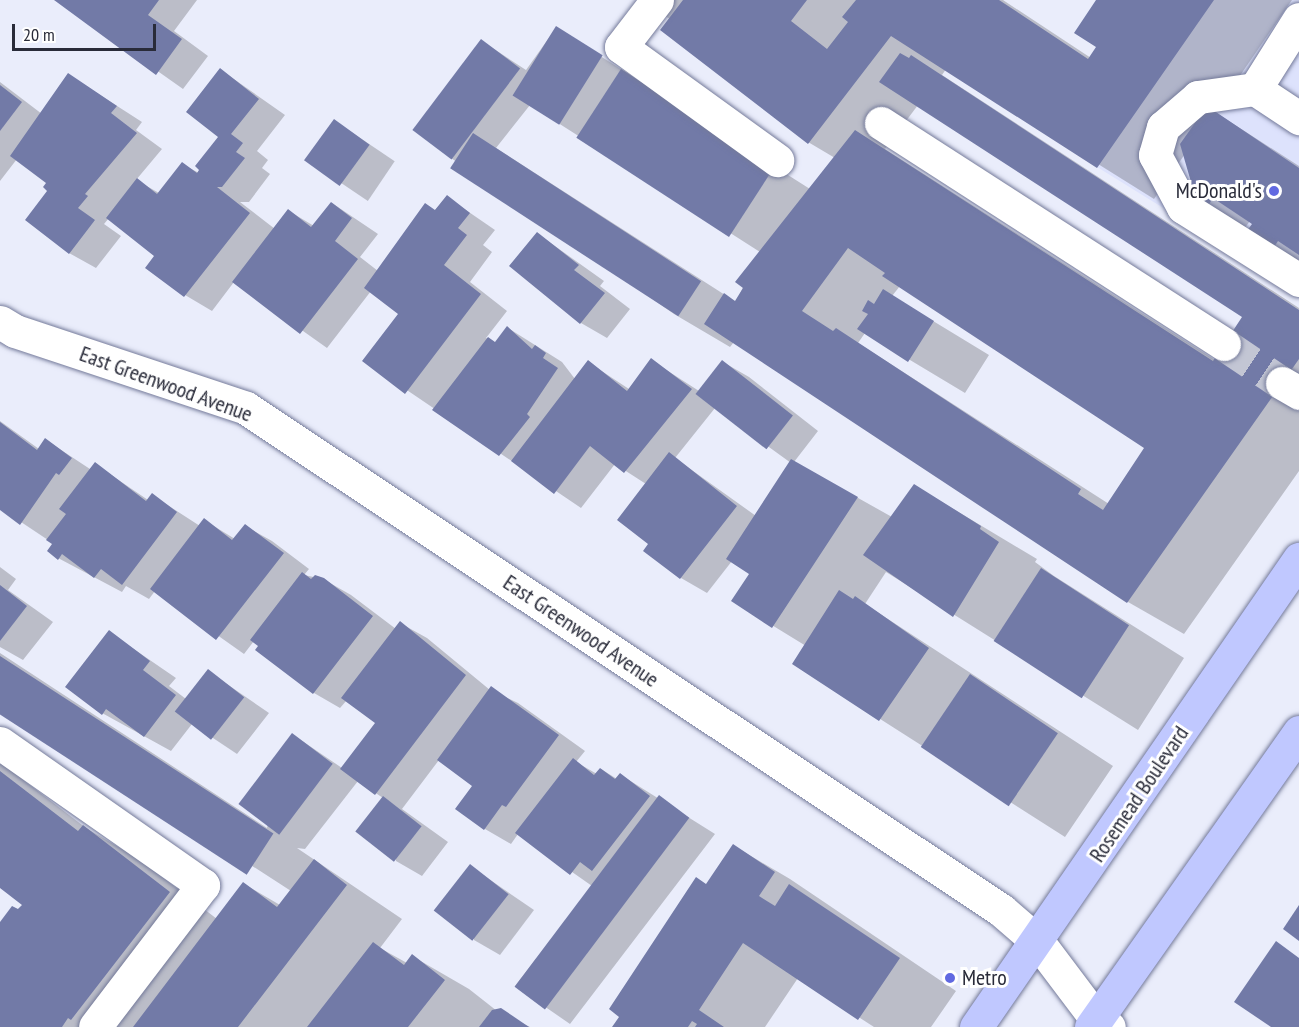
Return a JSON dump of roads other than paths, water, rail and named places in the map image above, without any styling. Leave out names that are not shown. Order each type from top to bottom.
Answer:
[{"type":"main road","name":"Rosemead Boulevard","points":[[976,1027],[1038,942],[1299,559]]},
{"type":"main road","points":[[1098,1024],[1299,732]]},
{"type":"street","points":[[657,0],[621,47],[777,160]]},
{"type":"street","points":[[1255,89],[1299,20]]},
{"type":"street","points":[[1299,118],[1255,89],[1198,97],[1163,127],[1155,155],[1183,207],[1299,280]]},
{"type":"street","points":[[881,123],[1224,344]]},
{"type":"street","name":"East Greenwood Avenue","points":[[0,322],[15,332],[246,408],[966,886],[1038,942],[1098,1024]]},
{"type":"street","points":[[0,744],[203,885],[95,1027]]},
{"type":"tunnel","points":[[1224,344],[1282,383]]},
{"type":"place","name":"McDonald's","points":[[1274,191]]},
{"type":"place","name":"Metro","points":[[950,978]]}]
